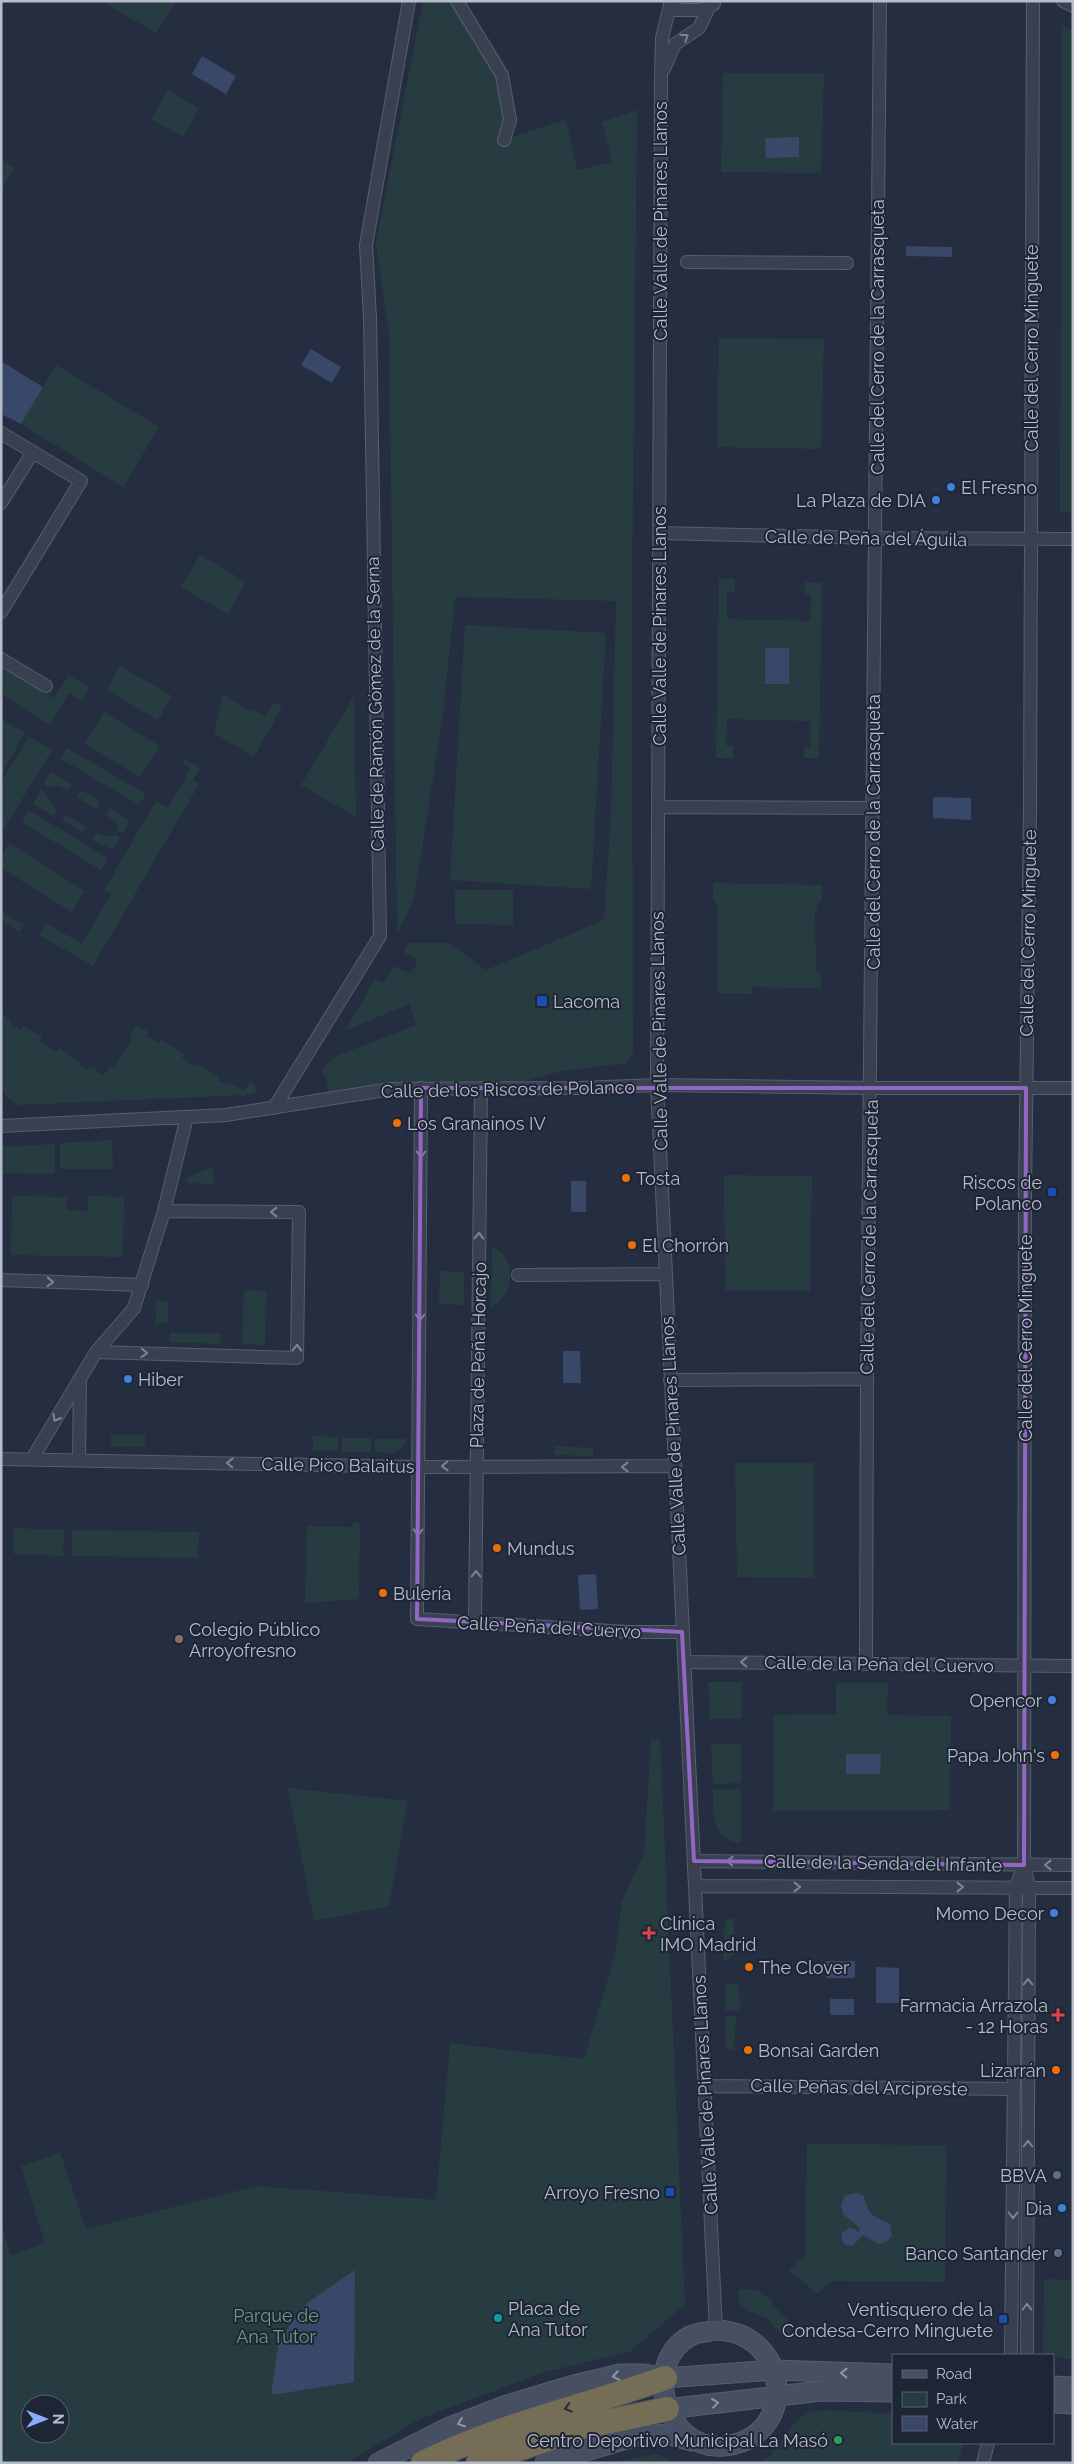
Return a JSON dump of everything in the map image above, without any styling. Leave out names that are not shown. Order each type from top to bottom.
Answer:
[{"type":"highway","points":[[424,2463],[454,2447],[512,2426],[665,2378]]},
{"type":"highway","points":[[478,2463],[583,2427],[667,2409]]},
{"type":"street","name":"Calle de Ramón Gómez de la Serna","points":[[274,1108],[380,936],[370,318],[366,244],[409,1]]},
{"type":"street","points":[[457,1],[502,75],[510,120],[504,140]]},
{"type":"street","name":"Calle del Cerro de la Carrasqueta","points":[[866,1664],[880,1]]},
{"type":"street","name":"Calle del Cerro Minguete","points":[[1011,2354],[1014,2089],[1024,1865],[1026,1088],[1030,809],[1029,539],[1033,1]]},
{"type":"street","points":[[1062,1],[1073,6]]},
{"type":"street","points":[[672,2],[676,10],[713,4]]},
{"type":"street","name":"Calle Valle de Pinares Llanos","points":[[672,2],[662,38],[661,76],[657,1085],[716,2330]]},
{"type":"street","points":[[661,76],[676,44],[699,28],[713,4]]},
{"type":"street","points":[[687,262],[847,263]]},
{"type":"street","points":[[1,433],[80,481],[1,612]]},
{"type":"street","points":[[1,503],[32,452]]},
{"type":"street","name":"Calle de Peña del Águila","points":[[659,533],[876,538],[1073,539]]},
{"type":"street","points":[[1,659],[46,686]]},
{"type":"street","points":[[658,807],[874,808]]},
{"type":"street","name":"Calle de los Riscos de Polanco","points":[[274,1108],[382,1090],[421,1088],[657,1085],[1073,1088]]},
{"type":"street","points":[[419,1467],[421,1088]]},
{"type":"street","name":"Plaza de Peña Horcajo","points":[[475,1623],[481,1088]]},
{"type":"street","points":[[1,1126],[226,1115],[274,1108]]},
{"type":"street","points":[[32,1459],[96,1352],[134,1308],[164,1211],[187,1117]]},
{"type":"street","points":[[96,1352],[297,1358],[300,1212],[164,1211]]},
{"type":"street","points":[[518,1275],[665,1274]]},
{"type":"street","points":[[1,1280],[142,1285]]},
{"type":"street","points":[[79,1460],[80,1377]]},
{"type":"street","points":[[670,1380],[867,1379]]},
{"type":"street","name":"Calle Pico Balaitus","points":[[1,1459],[419,1467],[674,1466]]},
{"type":"street","name":"Calle Peña del Cuervo","points":[[419,1467],[417,1619],[628,1632],[682,1632]]},
{"type":"street","name":"Calle de la Peña del Cuervo","points":[[684,1662],[1073,1666]]},
{"type":"street","name":"Calle de la Senda del Infante","points":[[694,1861],[1073,1865]]},
{"type":"street","name":"Calle de la Senda del Infante","points":[[696,1886],[1073,1888]]},
{"type":"street","name":"Calle del Cerro Minguete","points":[[1022,1887],[1027,2354]]},
{"type":"street","name":"Calle Peñas del Arcipreste","points":[[704,2086],[1014,2089]]},
{"type":"street","points":[[545,2463],[644,2434],[670,2435],[694,2442],[709,2446],[745,2442],[765,2426],[772,2416],[776,2396],[774,2370],[767,2356],[755,2342],[739,2334],[716,2330],[690,2336],[672,2351],[665,2369],[667,2409],[672,2420],[694,2442]]},
{"type":"street","points":[[378,2463],[447,2428],[504,2406],[570,2386],[620,2374],[644,2374],[665,2378],[774,2370],[892,2374]]},
{"type":"street","points":[[1054,2386],[1073,2387]]},
{"type":"street","points":[[667,2409],[821,2391],[892,2392]]},
{"type":"street","points":[[1054,2403],[1073,2404]]},
{"type":"street","points":[[983,2463],[988,2444]]},
{"type":"highlighted area","points":[[421,1088],[1026,1088],[1024,1865],[694,1861],[682,1632],[417,1619]]},
{"type":"green space","points":[[101,1],[176,1],[156,33]]},
{"type":"green space","points":[[423,1],[457,1],[502,75],[505,139],[566,120],[577,170],[612,162],[602,122],[637,110],[632,595],[633,1052],[626,1063],[562,1071],[517,1083],[328,1095],[327,1080],[322,1071],[332,1058],[416,1025],[409,1004],[345,1031],[375,979],[384,983],[394,966],[411,974],[418,960],[403,952],[409,943],[449,943],[486,970],[604,920],[611,815],[616,601],[455,597],[443,714],[414,899],[397,934],[389,335],[376,243]]},
{"type":"green space","points":[[1062,25],[1073,32],[1073,512],[1060,512]]},
{"type":"green space","points":[[723,73],[824,73],[821,173],[721,172]]},
{"type":"green space","points":[[168,90],[199,109],[183,137],[151,119]]},
{"type":"green space","points":[[1,160],[14,168],[1,190]]},
{"type":"green space","points":[[719,338],[824,339],[821,449],[717,447]]},
{"type":"green space","points":[[56,365],[159,427],[123,487],[21,424]]},
{"type":"green space","points":[[200,555],[246,582],[227,614],[181,587]]},
{"type":"green space","points":[[719,579],[735,579],[735,592],[727,592],[727,619],[810,621],[811,594],[804,594],[805,582],[822,583],[819,758],[804,758],[804,747],[810,747],[810,721],[727,719],[726,746],[733,746],[733,758],[716,758]]},
{"type":"green space","points":[[465,625],[606,633],[591,889],[450,880]]},
{"type":"green space","points":[[120,666],[172,696],[158,720],[107,690]]},
{"type":"green space","points":[[1,667],[54,698],[69,675],[90,688],[82,701],[69,693],[50,725],[1,694]]},
{"type":"green space","points":[[223,695],[251,712],[253,709],[265,716],[274,702],[282,707],[254,757],[214,733]]},
{"type":"green space","points":[[354,696],[356,817],[301,785]]},
{"type":"green space","points":[[104,712],[160,746],[140,778],[85,743]]},
{"type":"green space","points":[[1,719],[25,733],[1,775]]},
{"type":"green space","points":[[29,737],[52,750],[4,829],[1,827],[1,782]]},
{"type":"green space","points":[[67,748],[146,794],[139,805],[61,759]]},
{"type":"green space","points":[[185,759],[200,768],[193,780],[199,784],[93,966],[39,935],[46,923],[82,944],[111,894],[104,890],[156,801],[168,808],[191,768],[183,763]]},
{"type":"green space","points":[[50,772],[72,785],[68,791],[59,785],[48,787],[44,784]]},
{"type":"green space","points":[[41,789],[56,809],[54,816],[33,804]]},
{"type":"green space","points":[[81,790],[101,802],[97,809],[77,797]]},
{"type":"green space","points":[[110,808],[130,821],[122,834],[118,831],[116,823],[106,814]]},
{"type":"green space","points":[[29,810],[108,858],[101,870],[22,822]]},
{"type":"green space","points":[[65,814],[86,827],[83,833],[62,819]]},
{"type":"green space","points":[[96,833],[106,837],[116,835],[120,837],[112,850],[92,839]]},
{"type":"green space","points":[[9,843],[85,891],[72,912],[1,868],[1,856]]},
{"type":"green space","points":[[713,883],[822,885],[822,901],[817,904],[817,910],[815,911],[816,973],[821,973],[821,988],[752,987],[752,994],[718,993],[718,904],[713,900]]},
{"type":"green space","points":[[455,890],[513,890],[513,925],[455,924]]},
{"type":"green space","points":[[1,911],[24,925],[20,932],[1,921]]},
{"type":"green space","points":[[1,1014],[11,1020],[10,1023],[20,1030],[23,1026],[42,1037],[40,1042],[57,1052],[59,1048],[80,1062],[78,1065],[88,1070],[90,1067],[104,1075],[111,1065],[114,1067],[132,1038],[129,1036],[137,1025],[149,1032],[147,1036],[159,1043],[161,1040],[184,1054],[182,1058],[196,1067],[198,1064],[220,1077],[218,1081],[228,1086],[230,1083],[244,1091],[250,1082],[255,1084],[256,1093],[18,1105],[7,1098],[1,1086]]},
{"type":"green space","points":[[112,1140],[113,1169],[60,1169],[60,1143]]},
{"type":"green space","points":[[55,1144],[55,1174],[1,1173],[1,1147]]},
{"type":"green space","points":[[212,1167],[215,1184],[186,1183],[188,1177]]},
{"type":"green space","points":[[724,1175],[812,1176],[810,1291],[725,1290]]},
{"type":"green space","points":[[12,1196],[67,1197],[67,1210],[88,1211],[89,1196],[124,1197],[123,1257],[11,1255]]},
{"type":"green space","points":[[492,1246],[506,1259],[510,1276],[509,1286],[505,1294],[491,1307]]},
{"type":"green space","points":[[440,1271],[464,1272],[464,1305],[439,1304]]},
{"type":"green space","points":[[244,1290],[266,1291],[265,1345],[242,1344]]},
{"type":"green space","points":[[157,1301],[168,1301],[168,1322],[155,1326]]},
{"type":"green space","points":[[170,1333],[221,1334],[220,1344],[170,1342]]},
{"type":"green space","points":[[111,1435],[145,1435],[145,1447],[111,1447]]},
{"type":"green space","points":[[313,1436],[338,1437],[337,1451],[313,1451]]},
{"type":"green space","points":[[342,1438],[371,1438],[371,1452],[342,1452]]},
{"type":"green space","points":[[375,1439],[406,1439],[402,1448],[392,1453],[375,1452]]},
{"type":"green space","points":[[555,1446],[593,1448],[593,1456],[554,1455]]},
{"type":"green space","points":[[735,1463],[814,1463],[814,1578],[737,1577]]},
{"type":"green space","points":[[353,1523],[360,1523],[359,1599],[305,1603],[307,1526],[353,1527]]},
{"type":"green space","points":[[14,1528],[64,1530],[63,1556],[14,1554]]},
{"type":"green space","points":[[72,1530],[199,1532],[198,1558],[72,1556]]},
{"type":"green space","points":[[708,1682],[742,1682],[742,1719],[710,1719]]},
{"type":"green space","points":[[836,1683],[888,1683],[887,1715],[951,1716],[950,1810],[773,1811],[773,1715],[836,1714]]},
{"type":"green space","name":"Parque de Ana Tutor","points":[[651,1739],[660,1739],[685,2304],[631,2351],[545,2372],[422,2418],[346,2463],[1,2463],[1,2225],[11,2255],[45,2243],[21,2166],[60,2153],[86,2229],[257,2186],[436,2200],[450,2043],[584,2059],[615,1955],[622,1901],[644,1853]]},
{"type":"green space","points":[[711,1744],[741,1744],[741,1783],[713,1784]]},
{"type":"green space","points":[[288,1788],[408,1801],[389,1906],[314,1921]]},
{"type":"green space","points":[[713,1789],[741,1789],[741,1843],[731,1841],[719,1831],[714,1816]]},
{"type":"green space","points":[[725,1919],[734,1919],[735,1955],[723,1962]]},
{"type":"green space","points":[[726,1984],[739,1985],[740,2010],[725,2011]]},
{"type":"green space","points":[[726,2016],[736,2016],[734,2050],[726,2049]]},
{"type":"green space","points":[[807,2144],[946,2145],[945,2282],[831,2281],[817,2294],[789,2270],[805,2255]]},
{"type":"green space","points":[[1044,2279],[1073,2280],[1073,2359],[1054,2356],[1054,2354],[1043,2354]]},
{"type":"green space","points":[[738,2289],[759,2290],[760,2293],[771,2299],[773,2305],[793,2325],[787,2342],[767,2318],[748,2311],[739,2303]]},
{"type":"green space","name":"Centro Deportivo Municipal La Masó","points":[[809,2412],[892,2414],[892,2444],[963,2444],[958,2463],[758,2463],[766,2459],[778,2447],[799,2419]]},
{"type":"green space","name":"Centro Deportivo Municipal La Masó","points":[[656,2454],[677,2463],[609,2463]]},
{"type":"water","points":[[202,56],[236,76],[226,94],[192,74]]},
{"type":"water","points":[[799,137],[799,157],[766,158],[765,138]]},
{"type":"water","points":[[906,246],[952,247],[952,257],[906,256]]},
{"type":"water","points":[[311,349],[341,367],[332,383],[301,365]]},
{"type":"water","points":[[1,361],[43,387],[21,424],[1,414]]},
{"type":"water","points":[[765,648],[789,648],[789,684],[765,684]]},
{"type":"water","points":[[933,797],[971,798],[971,820],[933,818]]},
{"type":"water","points":[[571,1181],[586,1181],[586,1212],[571,1212]]},
{"type":"water","points":[[563,1351],[580,1351],[581,1383],[563,1383]]},
{"type":"water","points":[[596,1574],[598,1609],[580,1610],[578,1575]]},
{"type":"water","points":[[846,1754],[881,1754],[880,1774],[846,1774]]},
{"type":"water","points":[[826,1961],[855,1961],[855,1978],[826,1978]]},
{"type":"water","points":[[876,1967],[899,1968],[899,2003],[876,2003]]},
{"type":"water","points":[[830,1999],[854,1999],[854,2015],[830,2015]]},
{"type":"water","points":[[855,2193],[863,2195],[873,2215],[890,2224],[892,2236],[888,2241],[879,2244],[862,2235],[853,2246],[845,2245],[842,2240],[842,2233],[850,2227],[859,2232],[860,2228],[843,2214],[841,2205],[845,2196]]},
{"type":"water","points":[[355,2270],[354,2382],[271,2395],[279,2340],[307,2303]]},
{"type":"place","name":"El Fresno","points":[[951,487]]},
{"type":"place","name":"La Plaza de DIA","points":[[936,500]]},
{"type":"place","name":"Lacoma","points":[[542,1001]]},
{"type":"place","name":"Los Granaínos IV","points":[[397,1123]]},
{"type":"place","name":"Tosta","points":[[626,1178]]},
{"type":"place","name":"Riscos de Polanco","points":[[1052,1192]]},
{"type":"place","name":"El Chorrón","points":[[632,1245]]},
{"type":"place","name":"Hiber","points":[[128,1379]]},
{"type":"place","name":"Mundus","points":[[497,1548]]},
{"type":"place","name":"Bulería","points":[[383,1593]]},
{"type":"place","name":"Colegio Público Arroyofresno","points":[[179,1639]]},
{"type":"place","name":"Opencor","points":[[1052,1700]]},
{"type":"place","name":"Papa John's","points":[[1055,1755]]},
{"type":"place","name":"Momo Decor","points":[[1054,1913]]},
{"type":"place","name":"Clínica IMO Madrid","points":[[649,1933]]},
{"type":"place","name":"The Clover","points":[[749,1967]]},
{"type":"place","name":"Farmacia Arrazola - 12 Horas","points":[[1058,2015]]},
{"type":"place","name":"Bonsai Garden","points":[[748,2050]]},
{"type":"place","name":"Lizarrán","points":[[1056,2070]]},
{"type":"place","name":"BBVA","points":[[1057,2175]]},
{"type":"place","name":"Arroyo Fresno","points":[[670,2192]]},
{"type":"place","name":"Dia","points":[[1062,2208]]},
{"type":"place","name":"Banco Santander","points":[[1058,2253]]},
{"type":"place","name":"Placa de Ana Tutor","points":[[498,2318]]},
{"type":"place","name":"Ventisquero de la Condesa-Cerro Minguete","points":[[1003,2319]]},
{"type":"place","name":"Centro Deportivo Municipal La Masó","points":[[838,2440]]}]
